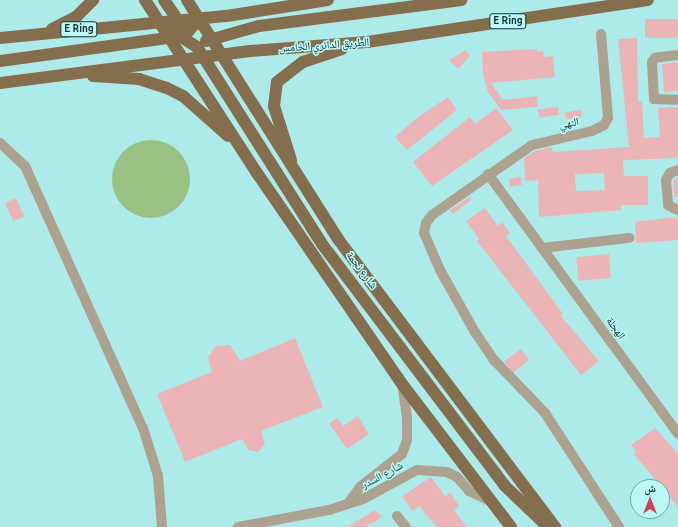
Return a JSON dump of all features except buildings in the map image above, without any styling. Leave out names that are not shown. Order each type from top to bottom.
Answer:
[{"type":"main road","points":[[45,33],[77,16],[92,0]]},
{"type":"main road","points":[[145,0],[158,22],[179,35],[203,43],[223,57]]},
{"type":"main road","points":[[164,0],[177,21],[184,61],[239,146],[402,384],[488,500],[511,527]]},
{"type":"main road","points":[[187,0],[199,18],[204,58],[322,244],[505,486],[548,527]]},
{"type":"main road","name":"E Ring","points":[[0,38],[177,21],[328,0]]},
{"type":"main road","points":[[184,61],[203,43],[259,26],[461,0]]},
{"type":"main road","name":"الطريق الدائري الخامس","points":[[0,83],[63,74],[223,57],[250,51],[367,42],[648,0]]},
{"type":"main road","points":[[0,61],[179,35],[199,18]]},
{"type":"main road","points":[[294,171],[274,106],[277,82],[285,73],[314,57],[367,42]]},
{"type":"main road","name":"شارع نجمة","points":[[223,57],[338,239],[555,527]]},
{"type":"main road","points":[[63,74],[139,79],[167,88],[183,96],[239,146]]},
{"type":"street","name":"النهي","points":[[601,34],[608,118],[604,124],[592,131],[540,142],[488,174],[462,194],[426,223],[424,233],[433,256],[484,347],[545,413],[619,527]]},
{"type":"street","points":[[678,55],[654,58],[652,62],[654,99],[678,100]]},
{"type":"street","points":[[0,144],[25,166],[143,428],[158,476],[162,527]]},
{"type":"street","points":[[678,170],[670,173],[666,180],[668,205],[678,210]]},
{"type":"street","name":"الهجلة","points":[[488,174],[674,422],[678,434]]},
{"type":"street","points":[[542,248],[629,238]]},
{"type":"street","name":"شارع السدر","points":[[350,501],[360,487],[402,454],[407,440],[407,418],[402,384]]},
{"type":"street","name":"شارع السدر","points":[[238,527],[311,515],[350,501],[363,499],[417,470],[433,470],[457,477],[470,491],[488,500]]},
{"type":"street","points":[[397,516],[406,527]]},
{"type":"green space","points":[[151,140],[166,143],[173,147],[183,157],[187,164],[190,179],[187,194],[183,201],[173,211],[166,215],[151,218],[136,215],[129,211],[119,201],[115,194],[112,179],[115,164],[119,157],[129,147],[136,143]]}]
